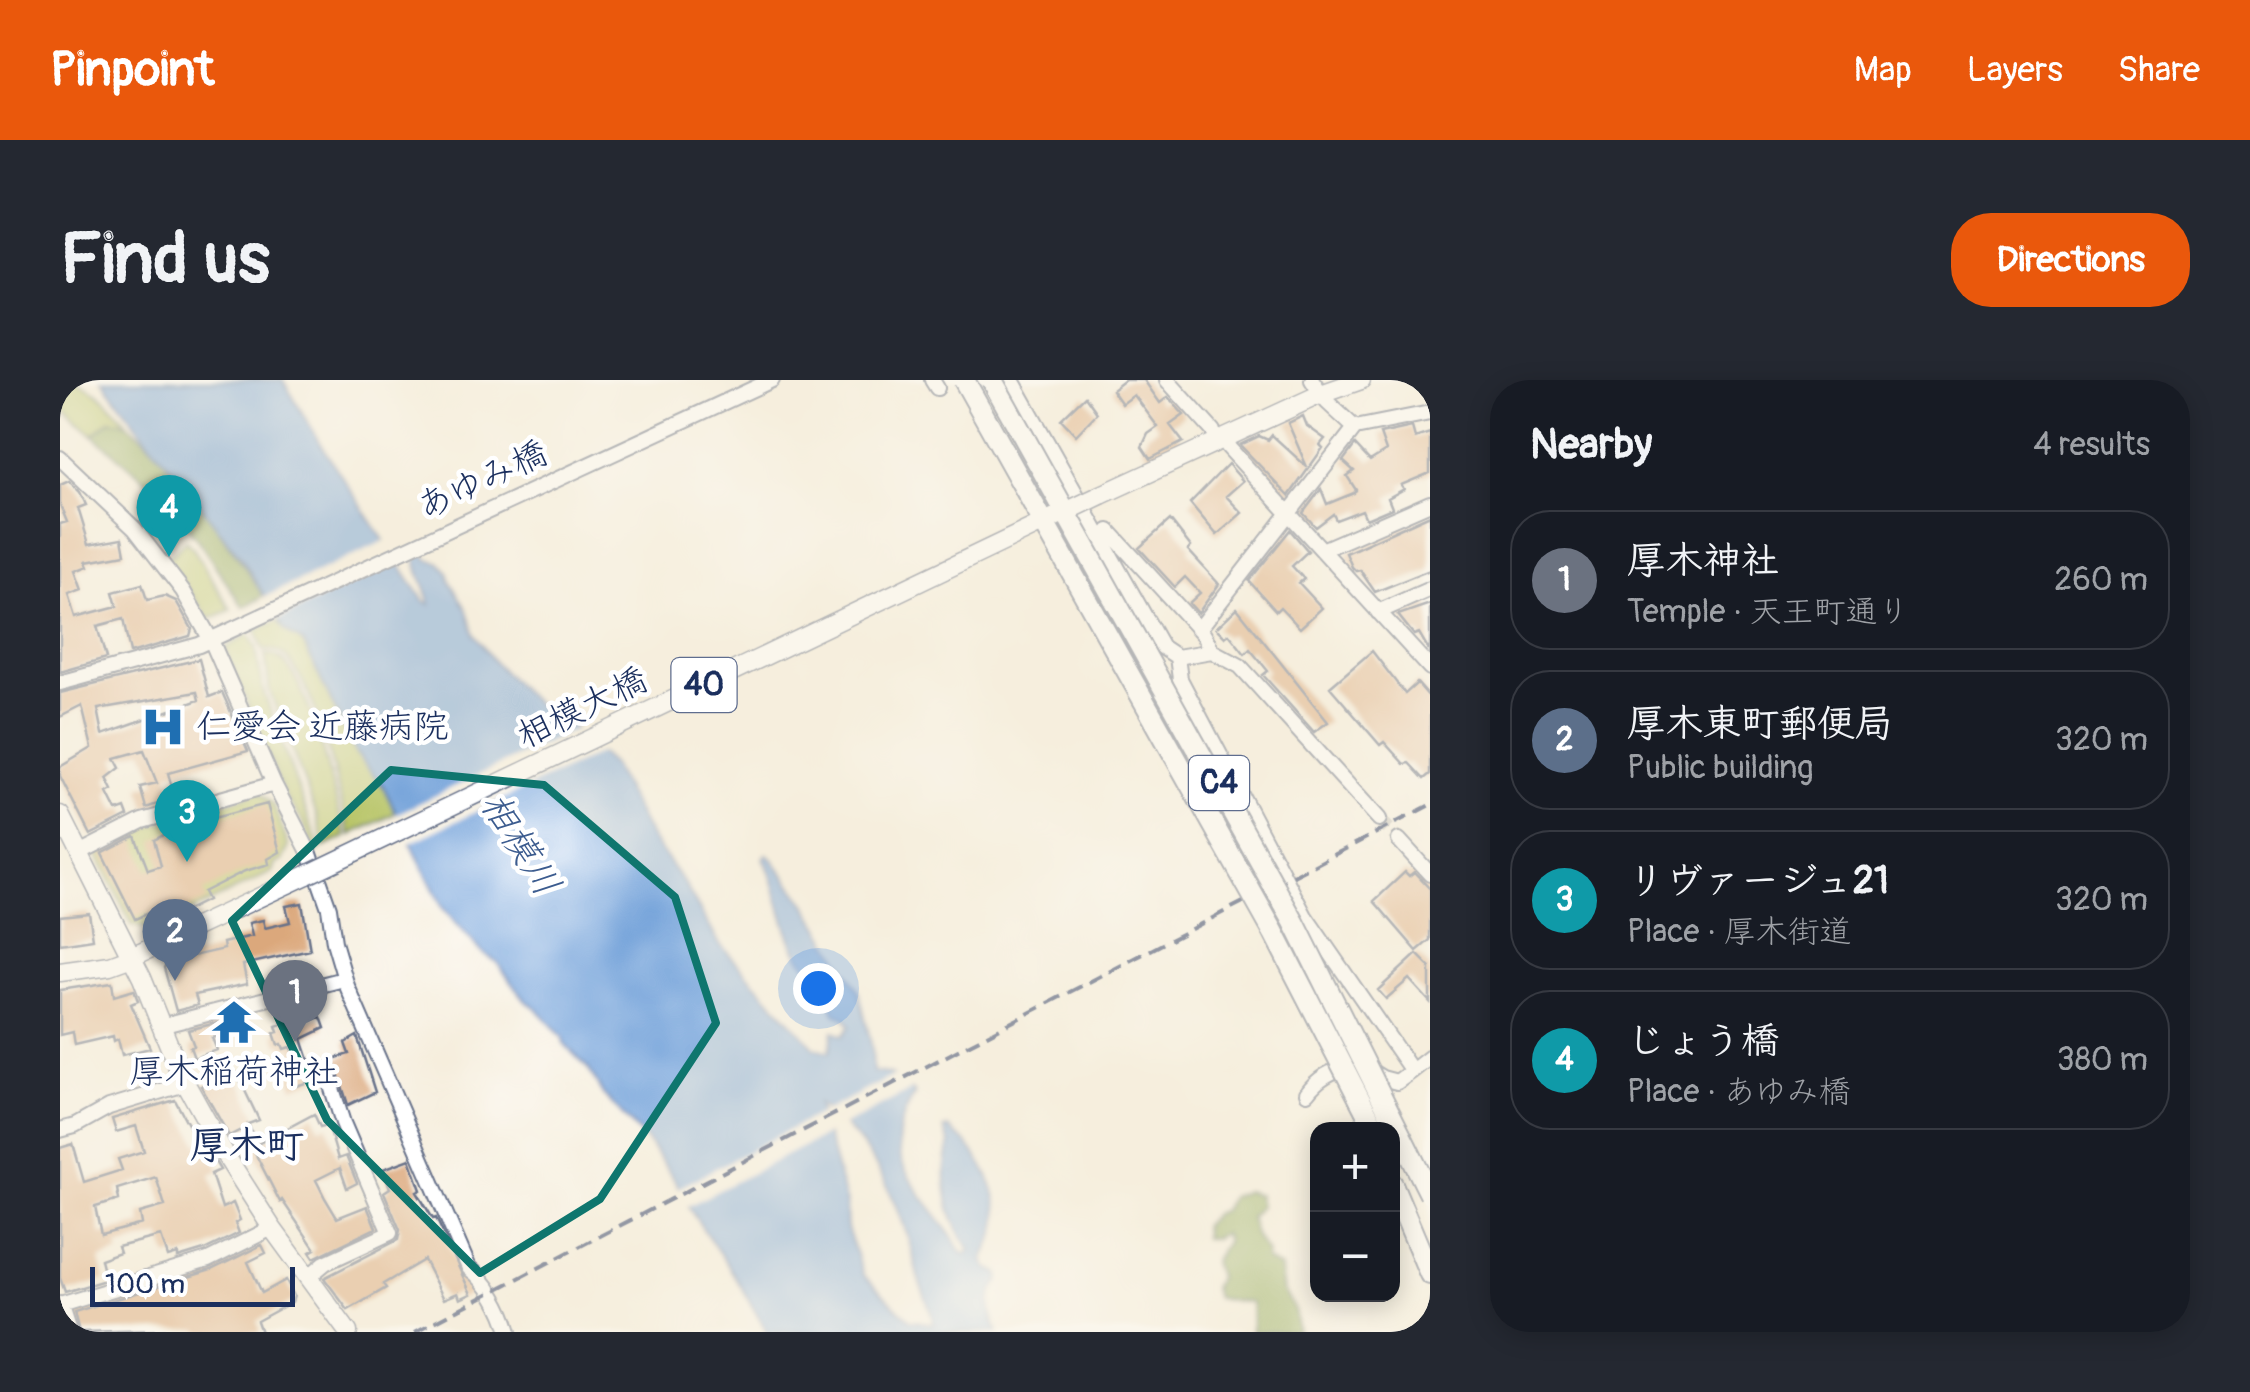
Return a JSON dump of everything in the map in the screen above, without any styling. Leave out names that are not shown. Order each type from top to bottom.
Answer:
[{"type":"highway","name":"C4","points":[[964,380],[1274,933],[1371,1122]]},
{"type":"highway","name":"C4","points":[[992,380],[1232,806],[1353,1036],[1430,1194]]},
{"type":"highway","points":[[1274,933],[1362,1122]]},
{"type":"highway","points":[[1353,1036],[1430,1173]]},
{"type":"highway","points":[[1400,1179],[1430,1239]]},
{"type":"highway","points":[[1400,1203],[1430,1274]]},
{"type":"main road","name":"40","points":[[1316,387],[1361,380]]},
{"type":"main road","name":"相模大橋","points":[[132,957],[1102,494],[1316,387]]},
{"type":"main road","points":[[60,815],[132,957],[186,1084],[226,1156],[272,1228],[348,1332]]},
{"type":"main road","points":[[60,972],[110,965],[132,957]]},
{"type":"street","name":"あゆみ橋","points":[[60,683],[168,656],[215,638],[772,380]]},
{"type":"street","points":[[1012,380],[1162,647],[1177,657],[1212,651]]},
{"type":"street","points":[[1167,380],[1213,431]]},
{"type":"street","points":[[1316,387],[1356,428]]},
{"type":"street","points":[[1199,629],[1356,428],[1430,413]]},
{"type":"street","points":[[1228,447],[1430,668]]},
{"type":"street","points":[[60,458],[146,542],[215,638],[274,784],[323,888],[344,979],[468,1268],[477,1274],[500,1308],[509,1332]]},
{"type":"street","points":[[1322,550],[1430,503]]},
{"type":"street","points":[[1109,531],[1199,629],[1212,651],[1240,666],[1380,820]]},
{"type":"street","points":[[1378,612],[1430,589]]},
{"type":"street","points":[[1177,657],[1180,679],[1305,916],[1412,1071]]},
{"type":"street","points":[[80,853],[142,822],[274,784]]},
{"type":"street","points":[[1399,840],[1428,868]]},
{"type":"street","points":[[160,1026],[344,979]]},
{"type":"street","points":[[1307,1094],[1315,1082],[1353,1065],[1364,1066],[1396,1082],[1430,1057]]},
{"type":"street","points":[[307,1278],[325,1263],[390,1232],[343,1123],[326,1070]]},
{"type":"street","points":[[60,1130],[109,1107],[186,1084]]},
{"type":"street","points":[[69,1332],[60,1305],[208,1260],[272,1228]]},
{"type":"highlighted area","points":[[391,770],[544,785],[675,897],[716,1023],[600,1199],[480,1273],[327,1120],[232,921]]},
{"type":"green space","points":[[60,380],[90,388],[128,424],[110,420],[93,435],[60,408]]},
{"type":"green space","points":[[110,420],[125,423],[157,451],[264,597],[243,607],[156,488],[93,435]]},
{"type":"green space","points":[[185,541],[231,610],[209,619],[167,559]]},
{"type":"green space","points":[[278,620],[303,643],[356,753],[383,786],[396,813],[350,835],[311,700],[290,662],[278,652],[263,649],[256,630]]},
{"type":"green space","points":[[249,634],[256,647],[263,690],[320,850],[314,852],[303,822],[284,795],[225,648]]},
{"type":"green space","points":[[265,654],[281,659],[296,679],[322,746],[346,837],[324,847],[317,816],[269,690]]},
{"type":"green space","points":[[260,792],[274,806],[289,847],[272,872],[152,931],[132,925],[96,852],[149,826]]},
{"type":"green space","points":[[1246,1191],[1258,1195],[1260,1206],[1250,1217],[1256,1237],[1267,1252],[1266,1260],[1280,1268],[1283,1291],[1294,1308],[1298,1332],[1252,1332],[1251,1303],[1216,1298],[1213,1288],[1218,1277],[1213,1261],[1226,1242],[1223,1233],[1204,1238],[1203,1225],[1223,1210],[1230,1197]]},
{"type":"water","name":"相模川","points":[[102,380],[283,380],[424,601],[430,604],[416,549],[447,571],[467,610],[474,635],[495,663],[525,694],[573,727],[612,765],[650,836],[719,943],[815,1048],[830,1052],[833,1031],[843,1036],[850,1026],[835,1013],[820,974],[808,967],[791,940],[764,858],[767,854],[771,857],[806,904],[859,991],[872,1048],[873,1072],[897,1078],[915,1094],[903,1119],[901,1160],[962,1253],[968,1254],[971,1249],[951,1212],[946,1184],[950,1143],[944,1129],[949,1128],[964,1141],[986,1173],[998,1207],[995,1234],[984,1260],[988,1268],[999,1273],[991,1305],[998,1332],[767,1332],[648,1142],[603,1094],[588,1068],[537,1008],[525,1000],[497,962],[483,953],[443,908],[383,786],[356,753],[304,643],[285,630],[241,557]],"holes":[[[818,1104],[838,1120],[871,1158],[895,1202],[933,1324],[910,1320],[863,1275],[847,1228],[846,1203]]]},
{"type":"pier","points":[[391,538],[405,559],[273,622],[260,599]]},
{"type":"pier","points":[[580,727],[604,751],[406,845],[392,816]]},
{"type":"pier","points":[[899,1073],[917,1087],[838,1128],[826,1117],[831,1132],[684,1208],[674,1190]]},
{"type":"building","points":[[1125,380],[1144,380],[1160,403],[1168,397],[1184,415],[1170,425],[1183,442],[1150,459],[1142,447],[1148,434],[1158,427],[1134,395],[1122,404],[1112,390]]},
{"type":"building","points":[[1085,396],[1097,413],[1076,435],[1061,419]]},
{"type":"building","points":[[1303,416],[1307,426],[1325,439],[1320,445],[1323,448],[1289,496],[1240,445],[1259,436],[1268,440],[1272,435],[1307,467],[1288,423]]},
{"type":"building","points":[[1412,427],[1415,438],[1430,433],[1430,473],[1401,485],[1404,489],[1388,498],[1392,508],[1366,519],[1362,510],[1336,520],[1333,514],[1316,527],[1303,513],[1321,489],[1327,504],[1354,493],[1347,476],[1354,471],[1343,461],[1355,445],[1370,461],[1386,451],[1380,434]]},
{"type":"building","points":[[1228,464],[1243,481],[1226,496],[1242,513],[1217,535],[1190,503]]},
{"type":"building","points":[[69,481],[86,505],[78,508],[89,544],[122,538],[125,554],[87,561],[89,566],[76,571],[83,590],[69,595],[76,617],[117,606],[113,592],[142,584],[147,600],[165,596],[176,601],[192,629],[190,636],[130,653],[123,619],[97,626],[106,659],[60,672],[60,524],[67,522],[60,505],[60,485]]},
{"type":"building","points":[[1430,515],[1430,570],[1375,592],[1360,570],[1352,567],[1346,553]]},
{"type":"building","points":[[1170,520],[1191,547],[1188,550],[1219,584],[1198,613],[1189,603],[1200,593],[1185,577],[1175,587],[1139,548]]},
{"type":"building","points":[[1290,530],[1308,551],[1292,566],[1304,579],[1299,583],[1322,608],[1300,628],[1280,607],[1276,611],[1249,581]]},
{"type":"building","points":[[1430,604],[1430,652],[1419,633],[1414,635],[1398,615]]},
{"type":"building","points":[[1237,608],[1328,722],[1314,732],[1263,675],[1268,671],[1250,649],[1245,654],[1229,634],[1225,637],[1216,628]]},
{"type":"building","points":[[1372,651],[1405,694],[1417,683],[1430,698],[1430,774],[1424,779],[1384,742],[1380,745],[1330,687]]},
{"type":"building","points":[[199,659],[209,697],[222,692],[248,751],[168,773],[175,798],[146,808],[140,787],[157,783],[144,750],[115,758],[120,768],[107,778],[113,790],[108,793],[117,811],[125,808],[128,816],[90,835],[60,776],[60,767],[92,748],[82,706],[60,717],[60,693]],"holes":[[[197,692],[199,700],[103,734],[98,709]]]},
{"type":"building","points":[[267,804],[280,852],[268,859],[269,864],[203,892],[207,900],[181,913],[177,906],[151,920],[148,913],[135,919],[102,853],[135,836],[148,870],[161,866],[154,840],[200,817],[210,819]]},
{"type":"building","points":[[1405,872],[1409,876],[1414,872],[1430,889],[1430,940],[1417,951],[1374,901]]},
{"type":"building","points":[[302,903],[310,950],[243,965],[247,984],[195,995],[198,1005],[176,1011],[164,968],[167,962],[224,949],[223,943],[252,936],[249,923],[263,920],[265,928],[290,922],[286,906]]},
{"type":"building","points":[[89,913],[93,939],[60,944],[60,916]]},
{"type":"building","points":[[1417,954],[1430,967],[1430,1002],[1409,979],[1386,999],[1378,990]]},
{"type":"building","points":[[112,982],[114,996],[134,990],[138,1001],[131,1004],[150,1048],[122,1055],[118,1039],[114,1041],[113,1036],[74,1045],[72,1032],[60,1035],[60,990]]},
{"type":"building","points":[[293,1014],[297,1023],[321,1017],[325,1028],[302,1039],[311,1066],[317,1065],[318,1079],[293,1087],[288,1075],[298,1071],[291,1047],[284,1049],[282,1044],[278,1045],[274,1033],[278,1032],[276,1026],[282,1024],[281,1018]]},
{"type":"building","points":[[221,1022],[225,1034],[212,1038],[217,1050],[194,1058],[188,1030]]},
{"type":"building","points":[[357,1036],[375,1092],[348,1105],[330,1060],[349,1054],[345,1043]]},
{"type":"building","points":[[236,1072],[259,1120],[248,1124],[256,1142],[241,1130],[229,1136],[201,1086]]},
{"type":"building","points":[[175,1100],[199,1145],[204,1143],[220,1170],[211,1174],[222,1208],[233,1203],[240,1220],[235,1223],[239,1233],[178,1258],[178,1254],[168,1257],[161,1236],[118,1247],[120,1253],[100,1260],[105,1280],[65,1292],[60,1278],[60,1148],[73,1144],[84,1182],[122,1170],[118,1159],[144,1151],[136,1126],[116,1132],[112,1119]],"holes":[[[156,1177],[165,1206],[140,1213],[142,1224],[101,1235],[95,1207],[119,1200],[117,1189]]]},
{"type":"building","points":[[314,1114],[320,1127],[328,1125],[338,1159],[346,1156],[357,1183],[347,1188],[340,1168],[316,1180],[325,1198],[337,1218],[367,1206],[376,1228],[314,1258],[310,1252],[315,1249],[280,1202],[252,1147]]},
{"type":"building","points":[[410,1159],[421,1190],[417,1192],[433,1219],[436,1218],[471,1294],[460,1299],[458,1293],[444,1299],[424,1260],[348,1310],[324,1278],[398,1240],[400,1230],[384,1192],[390,1188],[383,1169]]},
{"type":"building","points":[[262,1245],[266,1253],[248,1262],[262,1293],[286,1280],[294,1296],[292,1302],[257,1321],[261,1332],[79,1332],[74,1312],[211,1270]]},
{"type":"tunnel","points":[[1379,819],[1399,840]]},
{"type":"railway","points":[[415,1332],[1430,805]]},
{"type":"place","name":"じょう橋","points":[[169,557]]},
{"type":"place","name":"仁愛会 近藤病院","points":[[163,727]]},
{"type":"place","name":"リヴァージュ21","points":[[187,862]]},
{"type":"place","name":"厚木東町郵便局","points":[[175,981]]},
{"type":"place","name":"厚木稲荷神社","points":[[234,1022]]},
{"type":"place","name":"厚木神社","points":[[295,1042]]},
{"type":"district","name":"厚木町","points":[[247,1146]]}]
